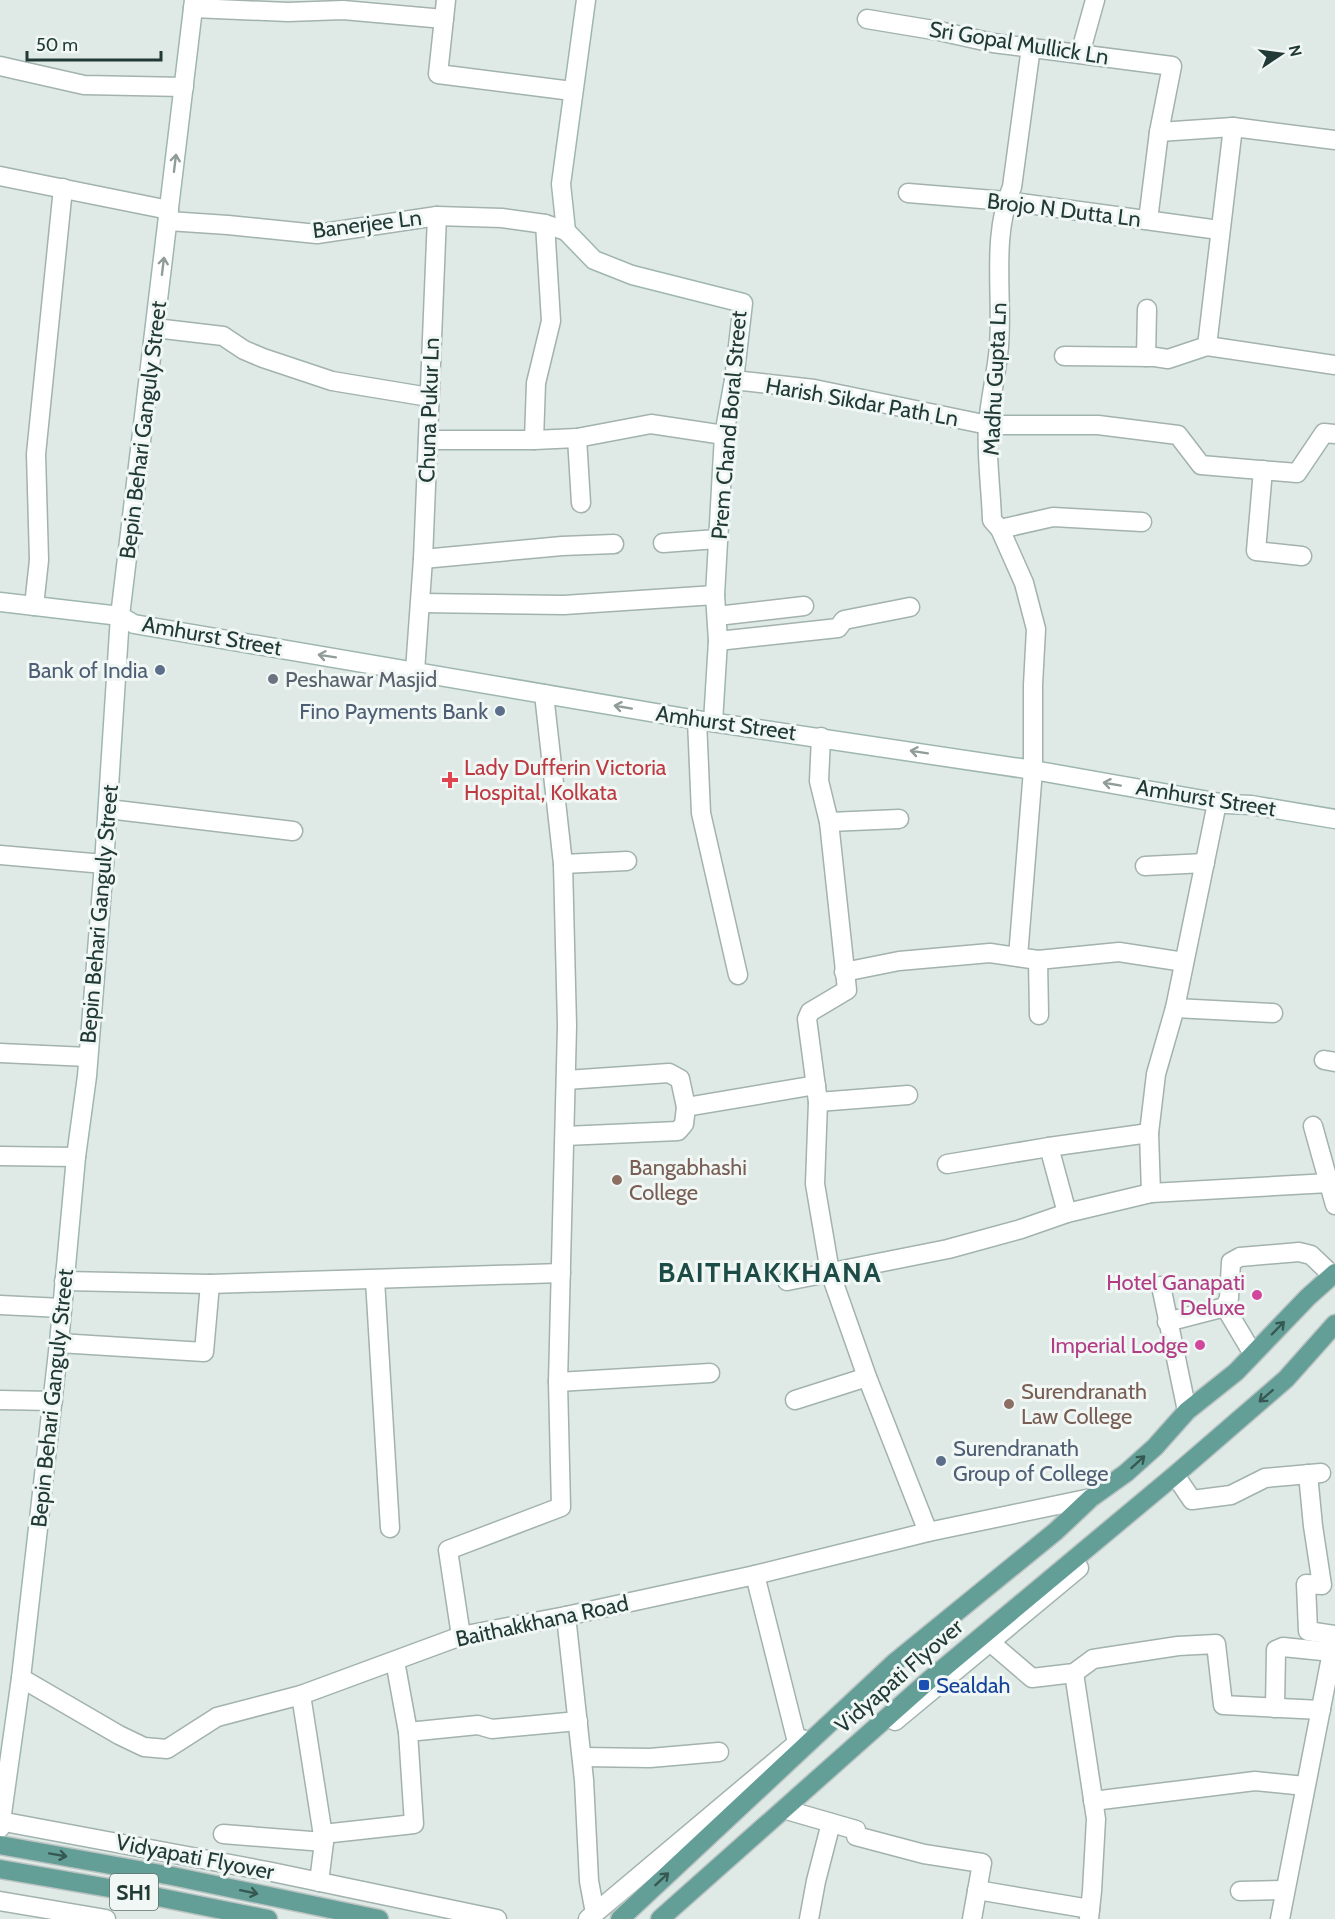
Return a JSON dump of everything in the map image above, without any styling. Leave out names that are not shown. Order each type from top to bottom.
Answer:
[{"type":"main road","name":"Vidyapati Flyover","points":[[620,1919],[894,1663],[1056,1532],[1091,1498],[1126,1473],[1155,1447],[1187,1411],[1236,1372],[1308,1297],[1334,1274]]},
{"type":"main road","name":"Vidyapati Flyover","points":[[660,1919],[928,1681],[1175,1475],[1286,1379],[1335,1324]]},
{"type":"main road","name":"Vidyapati Flyover","points":[[0,1845],[172,1876],[379,1919]]},
{"type":"main road","name":"Vidyapati Flyover","points":[[0,1869],[268,1919]]},
{"type":"street","points":[[446,0],[438,74],[572,91]]},
{"type":"street","points":[[566,231],[561,184],[586,0]]},
{"type":"street","points":[[1080,54],[1095,0]]},
{"type":"street","points":[[194,4],[288,12],[343,10],[444,19]]},
{"type":"street","name":"Bepin Behari Ganguly Street","points":[[0,1828],[21,1678],[59,1343],[76,1157],[87,1076],[108,809],[120,616],[194,4]]},
{"type":"street","name":"Sri Gopal Mullick Ln","points":[[867,18],[993,43],[1172,66],[1159,132]]},
{"type":"street","name":"Madhu Gupta Ln","points":[[1018,957],[1034,770],[1033,685],[1036,629],[1024,583],[1000,529],[992,520],[988,425],[999,346],[1000,272],[998,260],[1006,201],[1012,188],[1031,47]]},
{"type":"street","points":[[0,66],[84,85],[184,87]]},
{"type":"street","points":[[1207,346],[1233,127]]},
{"type":"street","points":[[1148,220],[1159,132],[1233,127],[1335,140]]},
{"type":"street","name":"Banerjee Ln","points":[[0,176],[63,188],[169,215],[317,234],[437,216],[502,218],[545,224],[566,231]]},
{"type":"street","points":[[34,606],[39,560],[36,454],[63,188]]},
{"type":"street","name":"Brojo N Dutta Ln","points":[[908,193],[1006,201],[1219,230]]},
{"type":"street","name":"Chuna Pukur Ln","points":[[416,671],[421,603],[437,216]]},
{"type":"street","points":[[534,440],[536,383],[551,321],[545,224]]},
{"type":"street","name":"Prem Chand Boral Street","points":[[566,231],[594,260],[632,275],[743,303],[734,380],[724,435],[715,595],[718,641],[705,721],[701,813],[738,975]]},
{"type":"street","points":[[1146,357],[1147,309]]},
{"type":"street","points":[[155,328],[223,336],[244,350],[263,358],[332,381],[429,397]]},
{"type":"street","points":[[1064,357],[1168,359],[1207,346],[1335,365]]},
{"type":"street","name":"Harish Sikdar Path Ln","points":[[734,380],[813,389],[988,425],[1098,425],[1178,435],[1201,465],[1297,473],[1324,433],[1335,434]]},
{"type":"street","points":[[428,440],[577,438],[651,424],[724,435]]},
{"type":"street","points":[[577,438],[580,502]]},
{"type":"street","points":[[1263,470],[1256,551],[1302,556]]},
{"type":"street","points":[[1000,529],[1053,517],[1142,522]]},
{"type":"street","points":[[663,543],[717,539]]},
{"type":"street","points":[[423,559],[562,546],[614,544]]},
{"type":"street","points":[[421,603],[564,605],[715,595]]},
{"type":"street","name":"Amhurst Street","points":[[0,602],[120,616],[134,624],[705,721],[1034,770],[1217,803],[1251,805],[1335,819]]},
{"type":"street","points":[[717,616],[804,606]]},
{"type":"street","points":[[718,641],[838,628],[844,620],[910,607]]},
{"type":"street","points":[[461,1636],[448,1550],[561,1507],[558,1382],[567,1026],[562,864],[544,694]]},
{"type":"street","points":[[820,737],[819,781],[829,822],[847,990],[810,1012],[807,1019],[817,1093],[815,1184],[831,1272],[867,1377],[928,1532]]},
{"type":"street","points":[[1151,1193],[1149,1133],[1156,1074],[1175,1008],[1217,803]]},
{"type":"street","points":[[108,809],[293,831]]},
{"type":"street","points":[[829,822],[899,819]]},
{"type":"street","points":[[0,855],[104,864]]},
{"type":"street","points":[[562,864],[627,861]]},
{"type":"street","points":[[1145,866],[1205,863]]},
{"type":"street","points":[[844,972],[899,961],[990,953],[1038,960],[1119,952],[1184,962]]},
{"type":"street","points":[[1038,960],[1039,1015]]},
{"type":"street","points":[[1175,1008],[1273,1013]]},
{"type":"street","points":[[0,1053],[87,1057]]},
{"type":"street","points":[[565,1136],[678,1131],[684,1124],[686,1107],[680,1079],[669,1073],[566,1080]]},
{"type":"street","points":[[686,1107],[817,1093],[908,1095]]},
{"type":"street","points":[[1313,1126],[1335,1205]]},
{"type":"street","points":[[947,1164],[1149,1133]]},
{"type":"street","points":[[1049,1147],[1067,1213]]},
{"type":"street","points":[[0,1156],[76,1157]]},
{"type":"street","points":[[787,1281],[948,1249],[1021,1229],[1067,1213],[1151,1193],[1329,1184]]},
{"type":"street","points":[[1225,1307],[1229,1298],[1232,1262],[1240,1257],[1299,1252],[1311,1255],[1334,1274]]},
{"type":"street","points":[[64,1281],[210,1284],[561,1273]]},
{"type":"street","points":[[375,1280],[390,1528]]},
{"type":"street","points":[[59,1343],[204,1352],[210,1284]]},
{"type":"street","points":[[1161,1286],[1187,1411]]},
{"type":"street","points":[[0,1305],[62,1308]]},
{"type":"street","points":[[1167,1322],[1225,1307]]},
{"type":"street","points":[[1225,1307],[1253,1354]]},
{"type":"street","points":[[558,1382],[710,1373]]},
{"type":"street","points":[[795,1400],[867,1377]]},
{"type":"street","points":[[0,1400],[52,1401]]},
{"type":"street","points":[[1175,1475],[1192,1500],[1232,1495],[1265,1478],[1314,1473],[1313,1526],[1322,1585],[1306,1584],[1308,1631],[1335,1635]]},
{"type":"street","points":[[591,1916],[1091,1498]]},
{"type":"street","name":"Baithakkhana Road","points":[[21,1678],[119,1735],[144,1747],[167,1749],[217,1718],[300,1695],[461,1636],[755,1575],[928,1532],[1091,1498]]},
{"type":"street","points":[[668,1919],[790,1811],[1079,1568]]},
{"type":"street","points":[[755,1575],[797,1742]]},
{"type":"street","points":[[566,1616],[582,1757],[591,1916]]},
{"type":"street","points":[[990,1642],[1032,1678],[1074,1673],[1093,1659],[1178,1646],[1216,1644],[1223,1705],[1321,1710]]},
{"type":"street","points":[[1275,1708],[1276,1650],[1283,1647],[1332,1652],[1280,1919]]},
{"type":"street","points":[[223,1834],[323,1838],[414,1824],[408,1732],[395,1661]]},
{"type":"street","points":[[977,1890],[1090,1914],[1096,1818],[1074,1673]]},
{"type":"street","points":[[300,1695],[323,1838],[319,1882]]},
{"type":"street","points":[[408,1732],[478,1725],[492,1729],[578,1721]]},
{"type":"street","points":[[582,1757],[650,1758],[719,1752]]},
{"type":"street","points":[[1093,1801],[1256,1781],[1305,1786]]},
{"type":"street","points":[[790,1811],[856,1830],[856,1836],[867,1839],[924,1854],[982,1863],[972,1919]]},
{"type":"street","points":[[0,1822],[319,1882],[497,1919]]},
{"type":"street","points":[[809,1919],[831,1823]]},
{"type":"street","points":[[1240,1891],[1285,1890]]},
{"type":"street","points":[[0,1901],[106,1919]]},
{"type":"place","name":"Bank of India","points":[[160,670]]},
{"type":"place","name":"Peshawar Masjid","points":[[273,679]]},
{"type":"place","name":"Fino Payments Bank","points":[[500,711]]},
{"type":"place","name":"Lady Dufferin Victoria Hospital, Kolkata","points":[[450,780]]},
{"type":"place","name":"Bangabhashi College","points":[[617,1180]]},
{"type":"place","name":"Hotel Ganapati Deluxe","points":[[1257,1295]]},
{"type":"place","name":"Imperial Lodge","points":[[1200,1345]]},
{"type":"place","name":"Surendranath Law College","points":[[1009,1404]]},
{"type":"place","name":"Surendranath Group of College","points":[[941,1461]]},
{"type":"place","name":"Sealdah","points":[[924,1685]]},
{"type":"district","name":"BAITHAKKHANA","points":[[770,1272]]}]
